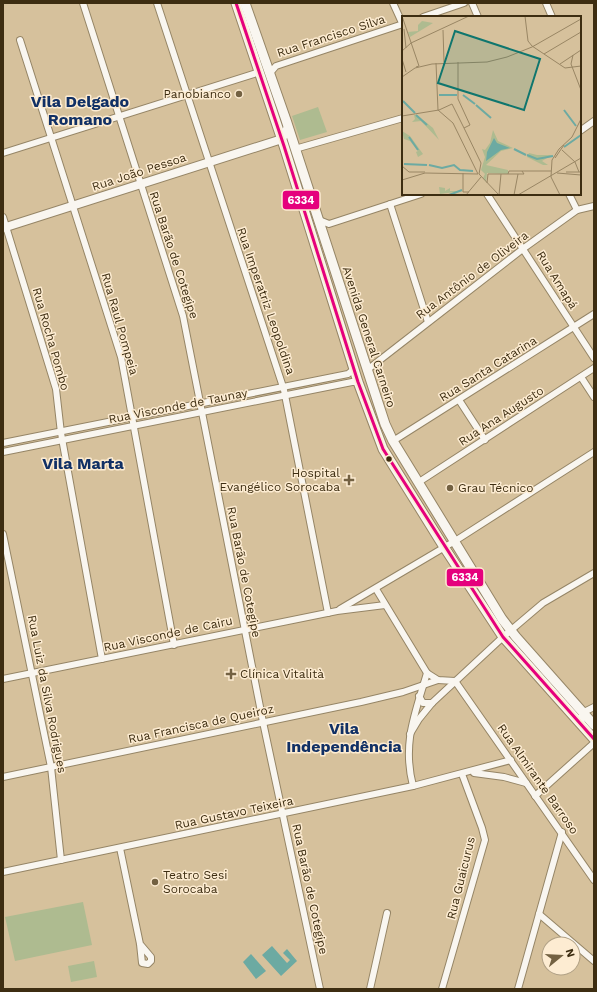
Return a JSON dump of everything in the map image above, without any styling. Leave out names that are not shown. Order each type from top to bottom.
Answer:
[{"type":"main road","name":"Avenida General Carneiro","points":[[236,3],[282,139],[358,382],[383,448],[444,547],[507,634],[594,739]]},
{"type":"main road","name":"Avenida General Carneiro","points":[[245,3],[319,220],[385,424],[393,441],[455,541],[507,634],[584,712],[594,725]]},
{"type":"main road","points":[[282,139],[288,127]]},
{"type":"main road","name":"Rua João Pessoa","points":[[5,227],[282,139]]},
{"type":"street","name":"Rua Barão de Cotegipe","points":[[83,3],[183,316],[199,404],[263,722],[320,989]]},
{"type":"street","name":"Rua Imperatriz Leopoldina","points":[[157,3],[283,388],[328,612]]},
{"type":"street","points":[[393,3],[402,22]]},
{"type":"street","points":[[426,16],[464,3]]},
{"type":"street","points":[[472,3],[478,16]]},
{"type":"street","points":[[546,3],[552,16]]},
{"type":"street","name":"Rua Francisco Silva","points":[[270,73],[276,66],[402,24]]},
{"type":"street","name":"Rua Raul Pompeia","points":[[20,40],[121,357],[174,645]]},
{"type":"street","points":[[3,153],[186,94],[260,72]]},
{"type":"street","points":[[295,149],[402,118]]},
{"type":"street","points":[[581,130],[594,121]]},
{"type":"street","points":[[319,220],[329,224],[418,195]]},
{"type":"street","name":"Rua Amapá","points":[[488,195],[524,248],[594,358]]},
{"type":"street","points":[[570,195],[577,210]]},
{"type":"street","points":[[390,204],[428,322]]},
{"type":"street","name":"Rua Antônio de Oliveira","points":[[367,370],[524,248],[577,210],[594,206]]},
{"type":"street","name":"Rua Rocha Pombo","points":[[3,217],[56,389],[62,440],[102,659]]},
{"type":"street","name":"Rua Santa Catarina","points":[[393,441],[594,314]]},
{"type":"street","name":"Rua Ana Augusto","points":[[419,482],[594,368]]},
{"type":"street","name":"Rua Visconde de Taunay","points":[[3,443],[283,388],[347,374],[354,369]]},
{"type":"street","points":[[581,377],[594,397]]},
{"type":"street","name":"Rua Visconde de Taunay","points":[[3,452],[358,382]]},
{"type":"street","points":[[459,400],[485,440]]},
{"type":"street","points":[[444,547],[594,452]]},
{"type":"street","name":"Rua Luiz da Silva Rodrigues","points":[[3,534],[51,767],[61,860]]},
{"type":"street","name":"Rua Visconde de Cairu","points":[[337,611],[444,547]]},
{"type":"street","points":[[410,734],[419,719],[432,703],[507,634],[543,603],[594,573]]},
{"type":"street","points":[[376,588],[427,673],[438,680],[442,687],[440,696]]},
{"type":"street","name":"Rua Visconde de Cairu","points":[[3,679],[174,645],[328,612],[385,605]]},
{"type":"street","points":[[413,786],[408,756],[410,734],[419,696],[427,673]]},
{"type":"street","points":[[423,684],[438,680],[455,681]]},
{"type":"street","name":"Rua Almirante Barroso","points":[[455,681],[562,832],[594,880]]},
{"type":"street","name":"Rua Francisca de Queiroz","points":[[3,777],[403,692],[423,684]]},
{"type":"street","points":[[449,687],[456,687],[463,692]]},
{"type":"street","name":"Rua Francisca de Queiroz","points":[[403,692],[412,693],[419,696]]},
{"type":"street","points":[[419,696],[424,703],[432,703]]},
{"type":"street","points":[[582,726],[581,717],[584,712],[594,707]]},
{"type":"street","points":[[536,796],[594,743]]},
{"type":"street","name":"Rua Gustavo Teixeira","points":[[3,872],[282,815],[413,786],[511,760]]},
{"type":"street","points":[[500,776],[512,772],[516,768]]},
{"type":"street","name":"Rua Gustavo Teixeira","points":[[465,773],[500,776],[526,783]]},
{"type":"street","name":"Rua Guaicurus","points":[[442,989],[484,840],[482,828],[465,773]]},
{"type":"street","points":[[518,989],[562,832]]},
{"type":"street","points":[[120,848],[140,944]]},
{"type":"street","points":[[370,989],[387,913]]},
{"type":"street","points":[[539,914],[594,961]]},
{"type":"green space","points":[[318,107],[327,132],[300,140],[292,116]]},
{"type":"green space","points":[[83,902],[92,945],[15,961],[5,917]]},
{"type":"green space","points":[[94,961],[97,977],[71,982],[68,966]]},
{"type":"water","points":[[272,946],[287,963],[290,960],[283,953],[287,949],[297,961],[281,976],[262,955]]},
{"type":"water","points":[[251,954],[266,971],[256,979],[243,962]]},
{"type":"transit line","name":"6334","points":[[236,3],[284,146],[358,382],[383,449],[503,637],[594,739]]},
{"type":"place","name":"Panobianco","points":[[239,94]]},
{"type":"place","name":"Hospital Evangélico Sorocaba","points":[[349,480]]},
{"type":"place","name":"Grau Técnico","points":[[450,488]]},
{"type":"place","name":"Clínica Vitalità","points":[[231,674]]},
{"type":"place","name":"Teatro Sesi Sorocaba","points":[[155,882]]},
{"type":"district","name":"Vila Delgado Romano","points":[[80,110]]},
{"type":"district","name":"Vila Marta","points":[[83,463]]},
{"type":"district","name":"Vila Independência","points":[[344,737]]}]
